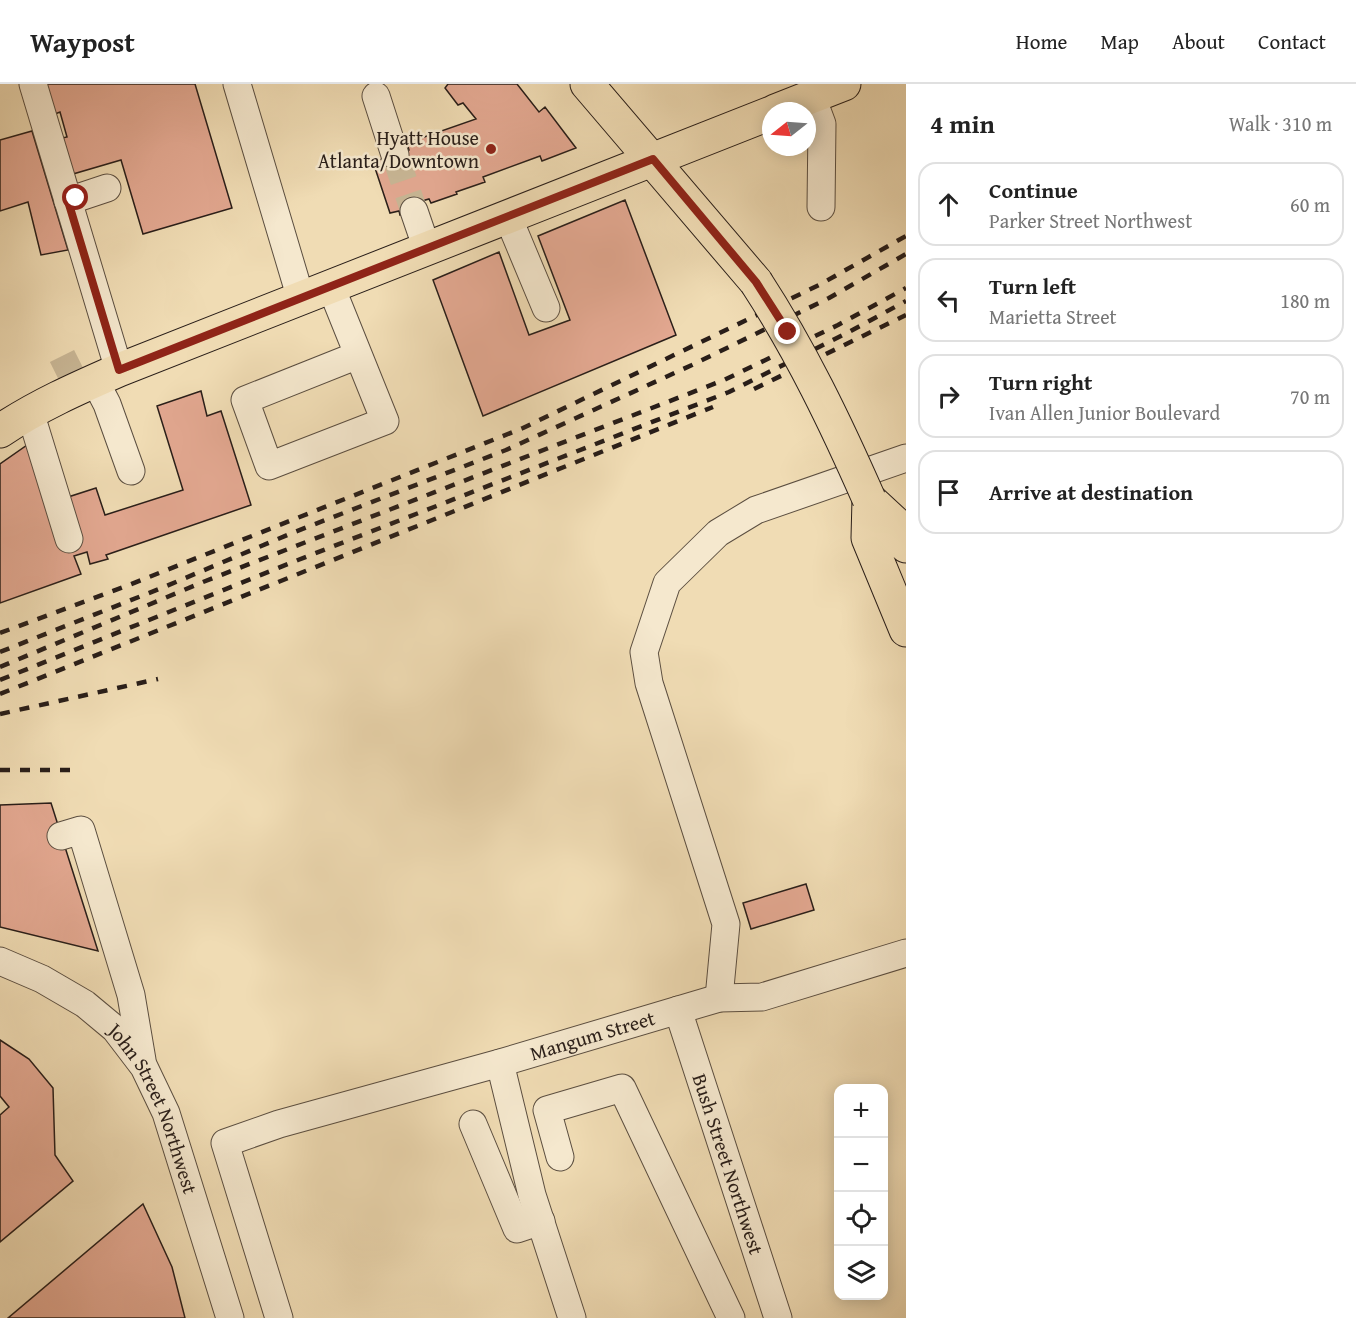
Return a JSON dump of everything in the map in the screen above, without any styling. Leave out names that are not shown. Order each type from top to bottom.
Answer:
[{"type":"main road","points":[[587,84],[756,282],[788,332],[815,382],[869,499],[897,525],[906,546]]},
{"type":"main road","points":[[799,102],[844,84]]},
{"type":"main road","points":[[0,431],[30,412],[107,376],[762,117]]},
{"type":"main road","points":[[869,499],[868,538],[906,630]]},
{"type":"street","points":[[33,84],[68,201],[107,376],[107,404],[131,471]]},
{"type":"street","points":[[237,84],[301,299]]},
{"type":"street","points":[[376,96],[395,155]]},
{"type":"street","points":[[812,97],[822,124],[821,207]]},
{"type":"street","points":[[68,201],[107,188]]},
{"type":"street","points":[[414,211],[427,249]]},
{"type":"street","points":[[508,217],[546,308]]},
{"type":"street","points":[[331,287],[385,421],[269,466],[245,400],[358,355]]},
{"type":"street","points":[[30,412],[69,539]]},
{"type":"street","points":[[718,998],[726,924],[649,683],[644,652],[667,583],[718,533],[756,510],[906,458]]},
{"type":"street","points":[[61,836],[81,830],[131,995],[144,1067]]},
{"type":"street","name":"Mangum Street","points":[[279,1318],[225,1143],[279,1124],[500,1063],[718,998],[762,997],[906,953]]},
{"type":"street","name":"John Street Northwest","points":[[0,961],[42,979],[85,1004],[115,1029],[144,1067],[166,1113],[230,1318]]},
{"type":"street","name":"Bush Street Northwest","points":[[678,1010],[778,1318]]},
{"type":"street","points":[[500,1063],[532,1195],[572,1318]]},
{"type":"street","points":[[560,1156],[547,1110],[622,1088],[731,1318]]},
{"type":"street","points":[[473,1124],[517,1229],[541,1221]]},
{"type":"building","points":[[46,84],[195,84],[232,208],[143,234],[121,160],[73,174],[62,138],[67,137],[60,112],[55,114]]},
{"type":"building","name":"Hyatt House Atlanta/Downtown","points":[[448,84],[517,84],[539,112],[545,107],[576,148],[542,161],[540,156],[483,177],[485,182],[456,192],[457,194],[431,203],[429,199],[422,201],[414,211],[400,215],[399,211],[390,213],[373,162],[409,150],[407,143],[476,119],[463,103],[458,105],[445,88]]},
{"type":"building","points":[[32,131],[68,250],[41,255],[28,202],[0,211],[0,140]]},
{"type":"building","points":[[625,200],[676,335],[483,416],[433,280],[499,252],[529,335],[570,320],[538,236]]},
{"type":"building","points":[[201,391],[207,416],[221,411],[251,505],[106,555],[108,559],[90,564],[87,552],[74,556],[81,574],[0,603],[0,464],[30,443],[68,497],[96,488],[105,515],[183,490],[157,406]]},
{"type":"building","points":[[51,803],[98,951],[0,927],[0,805]]},
{"type":"building","points":[[806,884],[814,910],[751,929],[743,903]]},
{"type":"building","points":[[0,1040],[29,1059],[53,1088],[55,1155],[73,1181],[0,1242],[0,1115],[9,1107],[0,1096]]},
{"type":"building","points":[[143,1204],[172,1267],[185,1318],[8,1318]]},
{"type":"tunnel","points":[[395,155],[414,211]]},
{"type":"tunnel","points":[[62,356],[78,388]]},
{"type":"railway","points":[[0,633],[129,585],[523,428],[819,285],[906,236]]},
{"type":"railway","points":[[0,652],[292,533],[506,450],[692,365],[829,298],[906,254]]},
{"type":"railway","points":[[0,667],[203,582],[724,380],[838,325],[906,288]]},
{"type":"railway","points":[[0,680],[298,560],[729,392],[906,301]]},
{"type":"railway","points":[[754,389],[906,315]]},
{"type":"railway","points":[[0,694],[713,407]]},
{"type":"railway","points":[[0,714],[158,679]]},
{"type":"railway","points":[[0,770],[78,770]]},
{"type":"place","name":"Hyatt House Atlanta/Downtown","points":[[491,149]]},
{"type":"route","points":[[76,198],[68,201],[119,370],[653,159],[756,282],[788,332]]}]
